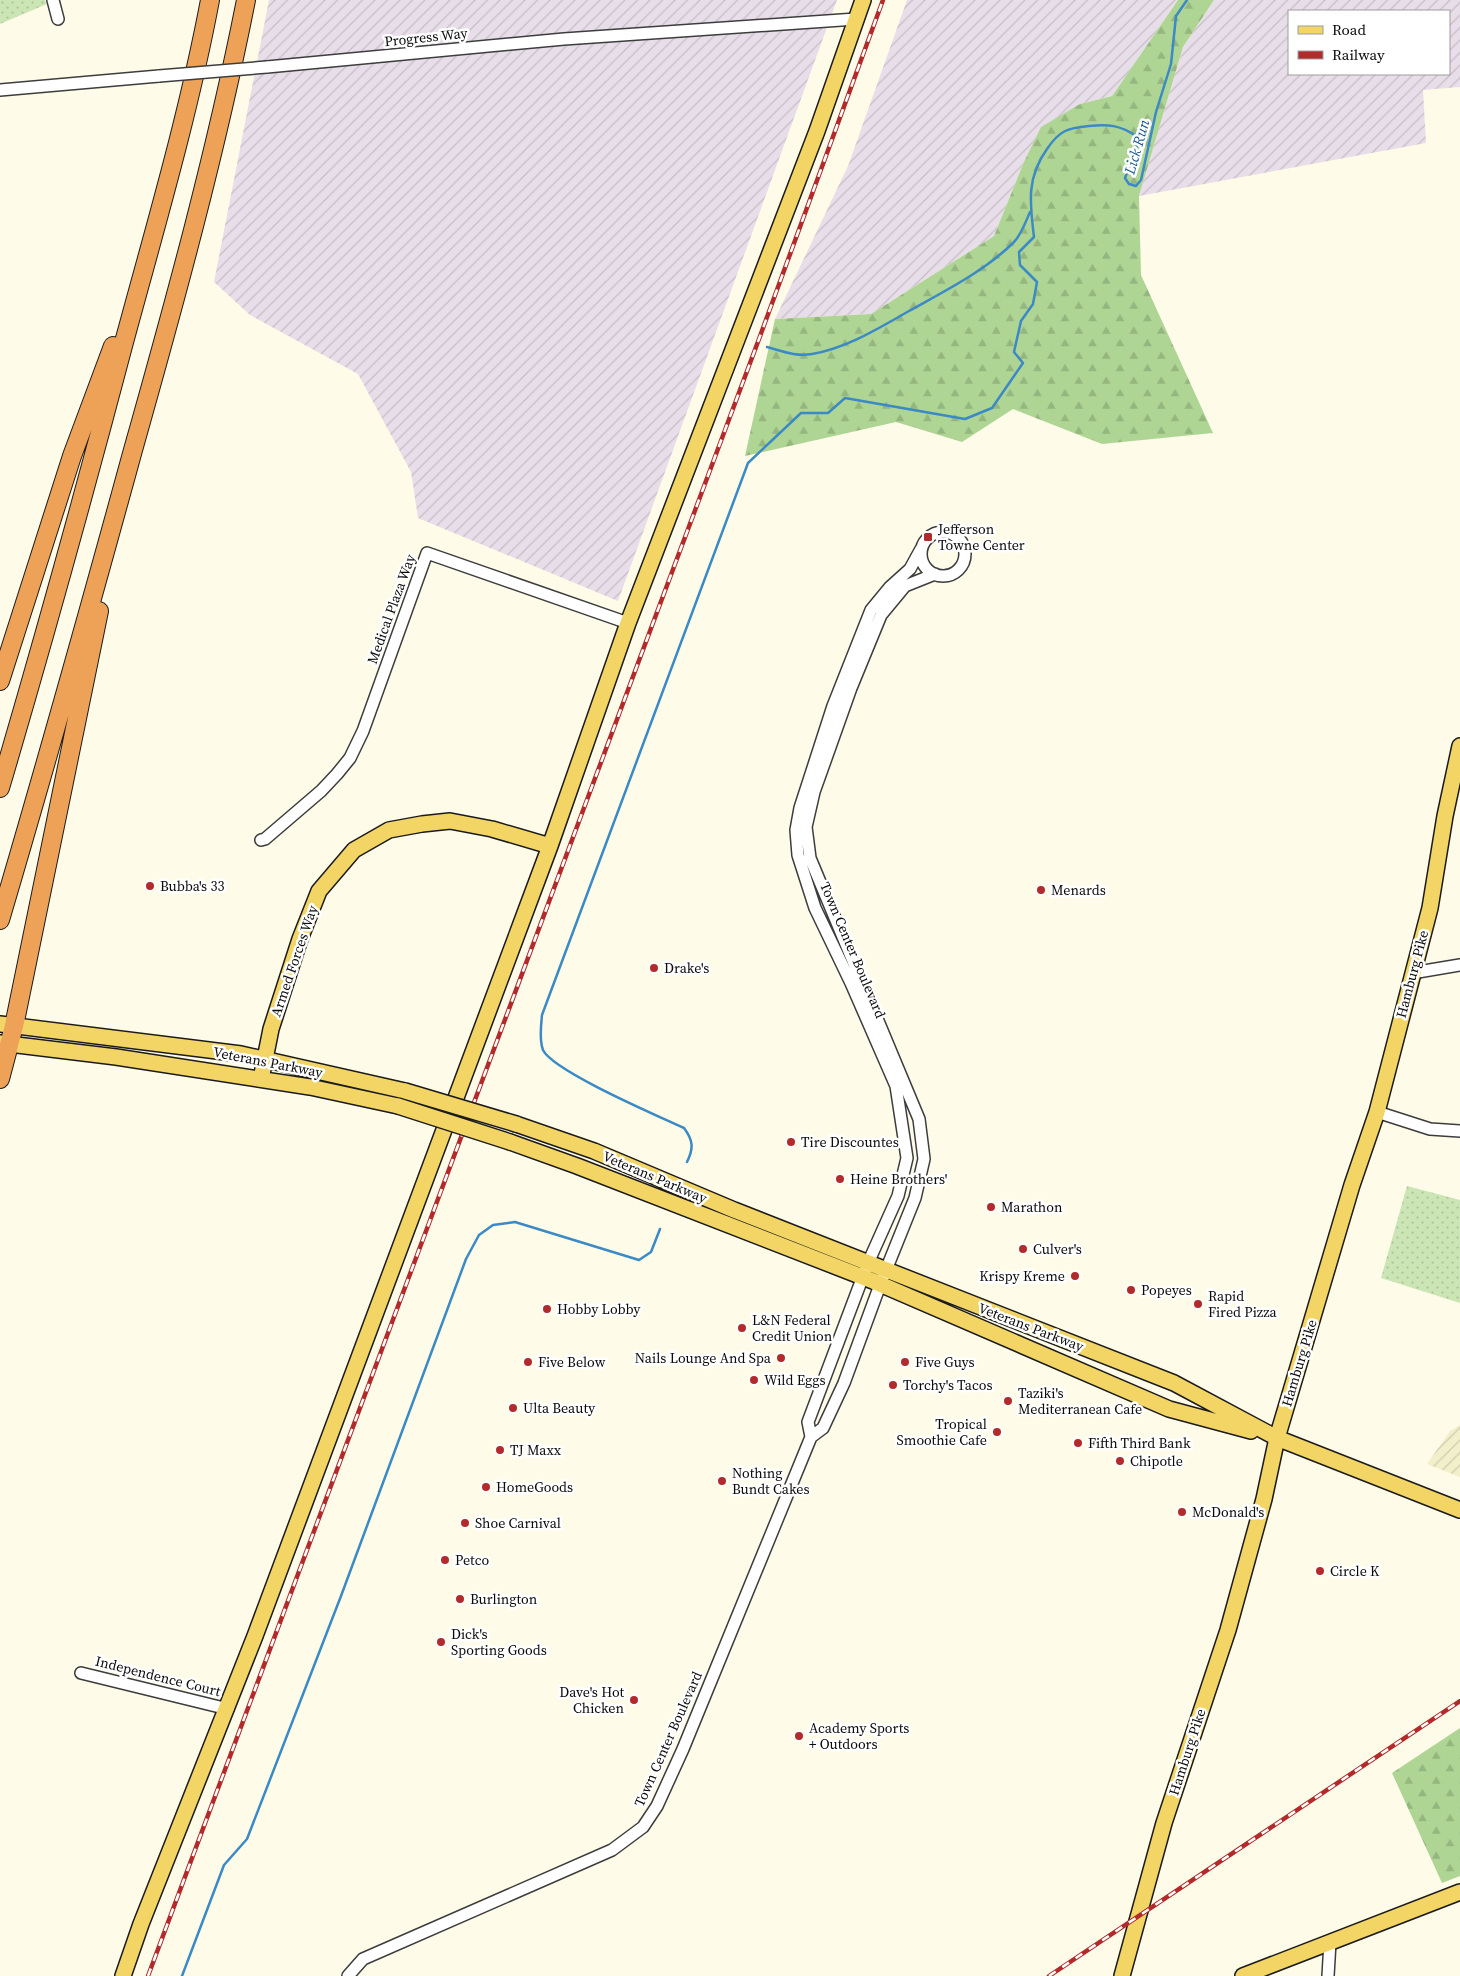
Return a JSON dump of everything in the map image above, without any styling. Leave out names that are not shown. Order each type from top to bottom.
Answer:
[{"type":"highway","points":[[0,788],[84,496],[154,238],[196,72],[210,0]]},
{"type":"highway","points":[[0,920],[134,450],[197,217],[234,62],[246,0]]},
{"type":"highway","points":[[0,681],[72,456],[154,238]]},
{"type":"highway","points":[[0,1079],[6,1025],[134,450]]},
{"type":"main road","points":[[123,1976],[141,1924],[228,1709],[550,846],[628,623],[814,140],[864,0]]},
{"type":"main road","name":"Hamburg Pike","points":[[1122,1976],[1164,1823],[1228,1630],[1264,1499],[1277,1438],[1352,1185],[1377,1112],[1430,908],[1445,816],[1460,746]]},
{"type":"main road","name":"Armed Forces Way","points":[[260,1079],[271,1030],[297,948],[319,891],[354,850],[389,830],[450,821],[492,829],[550,846]]},
{"type":"main road","name":"Veterans Parkway","points":[[6,1025],[190,1047],[265,1059],[405,1091],[516,1124],[594,1151],[868,1263],[1174,1384],[1277,1438],[1460,1510]]},
{"type":"main road","name":"Veterans Parkway","points":[[5,1043],[116,1057],[310,1087],[398,1106],[577,1166],[863,1278],[1169,1409],[1277,1438]]},
{"type":"main road","points":[[1243,1976],[1460,1892]]},
{"type":"street","points":[[54,0],[58,19]]},
{"type":"street","name":"Progress Way","points":[[0,90],[564,39],[856,19]]},
{"type":"street","points":[[948,532],[960,540],[965,553],[960,566],[949,574],[935,574],[925,567],[921,550],[928,537],[948,532]]},
{"type":"street","name":"Town Center Boulevard","points":[[811,1437],[808,1422],[868,1263],[898,1196],[907,1158],[896,1086],[851,983],[815,908],[798,855],[796,830],[800,808],[833,706],[871,610],[890,587],[910,569],[921,550]]},
{"type":"street","name":"Medical Plaza Way","points":[[261,840],[265,839],[321,791],[350,758],[363,731],[427,553],[628,623]]},
{"type":"street","name":"Town Center Boulevard","points":[[348,1976],[363,1959],[612,1850],[643,1827],[657,1806],[683,1749],[811,1437],[823,1428],[844,1383],[880,1285],[915,1198],[924,1159],[919,1119],[810,858],[806,827],[814,792],[851,688],[882,616],[905,586],[920,578],[935,574]]},
{"type":"street","points":[[1412,974],[1460,965]]},
{"type":"street","points":[[1377,1112],[1430,1129],[1460,1131]]},
{"type":"street","name":"Independence Court","points":[[81,1673],[228,1709]]},
{"type":"street","points":[[1328,1976],[1330,1942]]},
{"type":"shaded area","points":[[269,0],[837,0],[618,601],[418,518],[411,472],[358,374],[250,315],[214,282]]},
{"type":"shaded area","points":[[907,0],[1178,0],[1112,96],[1080,104],[1023,164],[994,236],[871,314],[775,319],[848,166]]},
{"type":"shaded area","points":[[1214,0],[1460,0],[1460,87],[1423,90],[1426,143],[1139,196],[1183,47]]},
{"type":"shaded area","points":[[1460,1425],[1460,1477],[1427,1464],[1450,1431]]},
{"type":"green space","points":[[0,0],[45,0],[47,4],[0,24]]},
{"type":"green space","points":[[1178,0],[1214,0],[1183,47],[1139,196],[1141,275],[1213,433],[1102,444],[1013,409],[962,442],[896,422],[745,456],[775,319],[871,314],[994,236],[1023,164],[1041,127],[1080,104],[1112,96]]},
{"type":"green space","points":[[1407,1186],[1460,1200],[1460,1303],[1381,1278]]},
{"type":"green space","points":[[1460,1728],[1460,1876],[1442,1883],[1392,1773]]},
{"type":"waterway","name":"Lick Run","points":[[687,1162],[692,1144],[684,1128],[585,1081],[551,1059],[543,1050],[541,1023],[542,1015],[748,463],[801,413],[828,413],[845,398],[965,419],[992,408],[1023,363],[1014,352],[1021,321],[1033,304],[1037,282],[1020,265],[1019,252],[1034,237],[1031,192],[1040,160],[1056,138],[1069,129],[1096,125],[1119,127],[1136,136],[1137,146],[1125,178],[1129,184],[1136,186],[1141,180],[1156,112],[1171,64],[1176,16],[1187,0]]},
{"type":"waterway","points":[[767,347],[806,355],[838,347],[874,330],[950,288],[990,262],[1017,239],[1030,212]]},
{"type":"waterway","points":[[182,1976],[224,1865],[247,1839],[341,1596],[466,1259],[479,1235],[493,1225],[515,1222],[639,1260],[651,1252],[660,1229]]},
{"type":"railway","points":[[148,1976],[759,339],[883,0]]},
{"type":"railway","points":[[1049,1976],[1460,1701]]},
{"type":"place","name":"Jefferson Towne Center","points":[[928,537]]},
{"type":"place","name":"Bubba's 33","points":[[150,886]]},
{"type":"place","name":"Menards","points":[[1041,890]]},
{"type":"place","name":"Drake's","points":[[654,968]]},
{"type":"place","name":"Tire Discountes","points":[[791,1142]]},
{"type":"place","name":"Heine Brothers'","points":[[840,1179]]},
{"type":"place","name":"Marathon","points":[[991,1207]]},
{"type":"place","name":"Culver's","points":[[1023,1249]]},
{"type":"place","name":"Krispy Kreme","points":[[1075,1276]]},
{"type":"place","name":"Popeyes","points":[[1131,1290]]},
{"type":"place","name":"Rapid Fired Pizza","points":[[1198,1304]]},
{"type":"place","name":"Hobby Lobby","points":[[547,1309]]},
{"type":"place","name":"L&N Federal Credit Union","points":[[742,1328]]},
{"type":"place","name":"Nails Lounge And Spa","points":[[781,1358]]},
{"type":"place","name":"Five Below","points":[[528,1362]]},
{"type":"place","name":"Five Guys","points":[[905,1362]]},
{"type":"place","name":"Wild Eggs","points":[[754,1380]]},
{"type":"place","name":"Torchy's Tacos","points":[[893,1385]]},
{"type":"place","name":"Taziki's Mediterranean Cafe","points":[[1008,1401]]},
{"type":"place","name":"Ulta Beauty","points":[[513,1408]]},
{"type":"place","name":"Tropical Smoothie Cafe","points":[[997,1432]]},
{"type":"place","name":"Fifth Third Bank","points":[[1078,1443]]},
{"type":"place","name":"TJ Maxx","points":[[500,1450]]},
{"type":"place","name":"Chipotle","points":[[1120,1461]]},
{"type":"place","name":"Nothing Bundt Cakes","points":[[722,1481]]},
{"type":"place","name":"HomeGoods","points":[[486,1487]]},
{"type":"place","name":"McDonald's","points":[[1182,1512]]},
{"type":"place","name":"Shoe Carnival","points":[[465,1523]]},
{"type":"place","name":"Petco","points":[[445,1560]]},
{"type":"place","name":"Circle K","points":[[1320,1571]]},
{"type":"place","name":"Burlington","points":[[460,1599]]},
{"type":"place","name":"Dick's Sporting Goods","points":[[441,1642]]},
{"type":"place","name":"Dave's Hot Chicken","points":[[634,1700]]},
{"type":"place","name":"Academy Sports + Outdoors","points":[[799,1736]]}]
